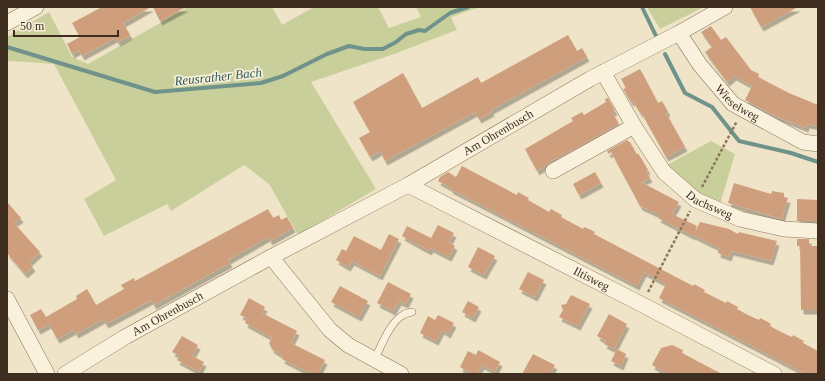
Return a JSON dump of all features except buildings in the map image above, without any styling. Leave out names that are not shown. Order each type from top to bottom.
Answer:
[{"type":"street","points":[[7,23],[36,7]]},
{"type":"street","name":"Am Ohrenbusch","points":[[66,374],[125,337],[271,257],[408,185],[602,72],[679,33],[725,7]]},
{"type":"street","name":"Wieselweg","points":[[679,33],[700,65],[733,104],[803,142],[818,144]]},
{"type":"street","name":"Dachsweg","points":[[602,72],[634,126],[664,172],[696,200],[740,219],[784,229],[818,231]]},
{"type":"street","points":[[553,171],[634,126]]},
{"type":"street","name":"Iltisweg","points":[[408,185],[642,304],[774,374]]},
{"type":"street","points":[[271,257],[330,330],[348,346],[401,374]]},
{"type":"street","points":[[7,299],[47,374]]},
{"type":"lane","points":[[374,360],[397,319],[403,314],[412,312]]},
{"type":"path","points":[[642,304],[742,110]]},
{"type":"green space","points":[[188,7],[272,7],[282,25],[314,7],[378,7],[389,28],[421,17],[416,7],[480,7],[451,17],[457,30],[394,54],[311,82],[376,189],[298,235],[269,184],[244,165],[171,211],[167,204],[104,236],[84,199],[116,180],[54,64],[7,62],[7,37],[49,12],[72,57],[88,64]]},
{"type":"green space","points":[[647,7],[704,7],[660,29]]},
{"type":"green space","points":[[711,141],[735,154],[720,204],[690,187],[667,165]]},
{"type":"waterway","name":"Reusrather Bach","points":[[7,47],[155,92],[261,83],[283,76],[327,54],[349,46],[364,49],[383,49],[396,42],[406,34],[419,30],[425,31],[450,13],[468,7]]},
{"type":"waterway","name":"Reusrather Bach","points":[[642,7],[656,36]]},
{"type":"waterway","name":"Reusrather Bach","points":[[665,54],[685,93],[712,107],[739,141],[791,153],[818,162]]}]
